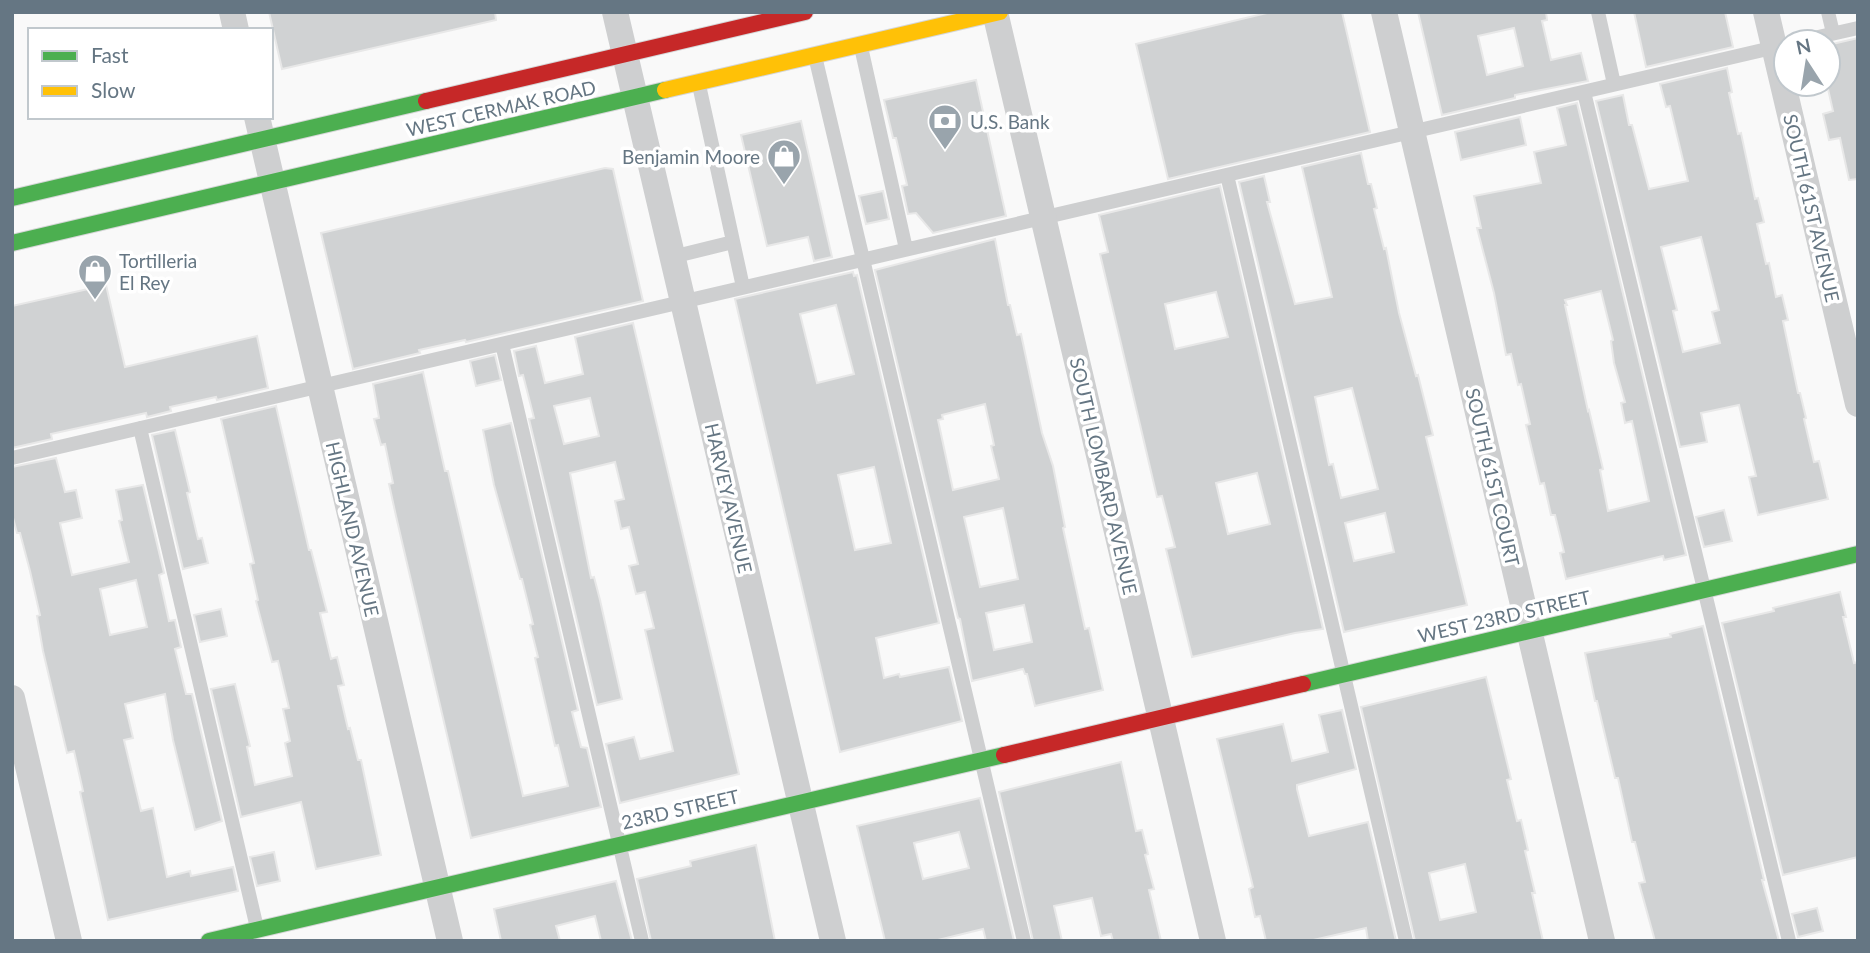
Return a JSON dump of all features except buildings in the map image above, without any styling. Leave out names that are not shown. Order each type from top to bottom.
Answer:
[{"type":"main road","name":"WEST CERMAK ROAD","points":[[12,198],[259,128],[625,55],[805,12]]},
{"type":"main road","name":"WEST CERMAK ROAD","points":[[12,243],[997,13]]},
{"type":"main road","name":"WEST 23RD STREET","points":[[1161,719],[1858,554]]},
{"type":"main road","name":"23RD STREET","points":[[209,941],[259,935],[438,887],[1161,719]]},
{"type":"street","name":"HARVEY AVENUE","points":[[615,12],[832,941]]},
{"type":"street","name":"SOUTH 61ST COURT","points":[[1384,12],[1602,941]]},
{"type":"street","name":"SOUTH 61ST AVENUE","points":[[1766,12],[1776,28]]},
{"type":"street","name":"SOUTH LOMBARD AVENUE","points":[[997,13],[1213,941]]},
{"type":"street","name":"SOUTH 61ST AVENUE","points":[[1797,98],[1858,404]]},
{"type":"street","name":"HIGHLAND AVENUE","points":[[259,128],[450,941]]},
{"type":"street","points":[[12,698],[69,941]]},
{"type":"lane","points":[[1598,12],[1614,84]]},
{"type":"lane","points":[[860,45],[906,249]]},
{"type":"lane","points":[[12,458],[1772,47]]},
{"type":"lane","points":[[815,56],[1024,941]]},
{"type":"lane","points":[[698,83],[743,288]]},
{"type":"lane","points":[[1584,92],[1789,941]]},
{"type":"lane","points":[[1227,175],[1406,941]]},
{"type":"lane","points":[[672,257],[733,242]]},
{"type":"lane","points":[[502,344],[642,941]]},
{"type":"lane","points":[[140,428],[259,935]]},
{"type":"traffic: fast","points":[[12,243],[665,90]]},
{"type":"traffic: fast","points":[[12,198],[426,101]]},
{"type":"traffic: fast","points":[[1303,684],[1858,554]]},
{"type":"traffic: fast","points":[[209,941],[1004,755]]},
{"type":"traffic: slow","points":[[665,90],[1000,12]]},
{"type":"traffic: jam","points":[[426,101],[805,12]]},
{"type":"traffic: jam","points":[[1004,755],[1303,684]]},
{"type":"place","name":"U.S. Bank","points":[[945,151]]},
{"type":"place","name":"Benjamin Moore","points":[[784,186]]},
{"type":"place","name":"Tortilleria El Rey","points":[[95,301]]}]
